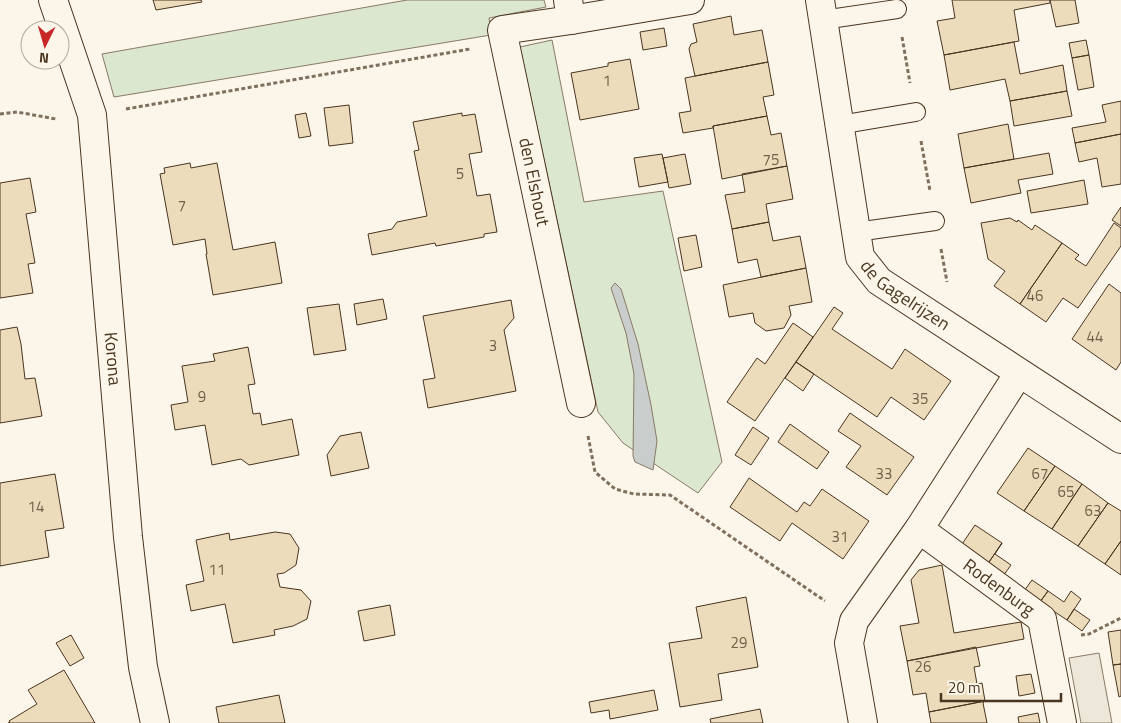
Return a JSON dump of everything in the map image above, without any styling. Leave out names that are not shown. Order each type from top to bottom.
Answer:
[{"type":"street","name":"Korona","points":[[53,0],[92,115],[128,537],[144,667],[155,723]]},
{"type":"street","points":[[506,42],[502,30],[570,10],[690,0]]},
{"type":"street","name":"de Gagelrijzen","points":[[821,10],[860,257],[879,281],[1121,439]]},
{"type":"street","name":"den Elshout","points":[[506,42],[581,403]]},
{"type":"street","points":[[862,723],[849,644],[854,621],[919,529],[1019,373]]},
{"type":"street","name":"Rodenburg","points":[[919,529],[1042,619],[1062,723]]},
{"type":"lane","points":[[821,10],[896,9]]},
{"type":"lane","points":[[839,125],[916,112]]},
{"type":"lane","points":[[856,232],[936,221]]},
{"type":"path","points":[[896,9],[956,332]]},
{"type":"path","points":[[0,114],[17,112],[70,121],[92,115],[506,42]]},
{"type":"path","points":[[581,403],[595,472],[616,489],[634,494],[670,495],[854,621]]},
{"type":"path","points":[[1046,640],[1088,634],[1121,618]]},
{"type":"green space","points":[[407,0],[544,0],[546,7],[489,18],[491,35],[114,97],[102,54]]},
{"type":"green space","points":[[552,40],[584,202],[663,191],[722,462],[698,493],[623,443],[598,412],[520,47]]},
{"type":"shaded area","points":[[615,283],[621,289],[638,344],[651,405],[657,441],[653,470],[635,462],[633,456],[634,374],[626,333],[611,288]]},
{"type":"shaded area","points":[[1099,653],[1112,723],[1081,723],[1069,658]]},
{"type":"building","points":[[153,0],[201,0],[202,2],[156,10]]},
{"type":"building","points":[[952,0],[1050,0],[1050,3],[1014,10],[1019,41],[944,55],[937,21],[955,18]]},
{"type":"building","points":[[1050,0],[1075,0],[1079,23],[1056,27]]},
{"type":"building","points":[[731,16],[734,35],[762,30],[768,62],[695,76],[689,49],[691,44],[697,42],[693,24]]},
{"type":"building","points":[[664,28],[667,46],[643,50],[640,32]]},
{"type":"building","points":[[1086,40],[1089,55],[1072,58],[1069,43]]},
{"type":"building","points":[[1014,42],[1020,74],[1063,65],[1067,91],[1010,101],[1005,79],[950,90],[944,55]]},
{"type":"building","points":[[1089,55],[1094,87],[1078,90],[1072,58]]},
{"type":"building","points":[[630,59],[639,109],[580,120],[571,73],[608,66],[608,63]]},
{"type":"building","points":[[768,62],[774,95],[763,97],[767,116],[683,133],[679,113],[691,111],[685,78]]},
{"type":"building","points":[[1067,91],[1072,116],[1014,126],[1010,101]]},
{"type":"building","points":[[1121,101],[1121,134],[1075,143],[1072,128],[1106,122],[1102,105]]},
{"type":"building","points":[[349,105],[353,143],[329,146],[324,108]]},
{"type":"building","points":[[306,113],[311,136],[299,138],[295,115]]},
{"type":"building","points":[[462,113],[462,116],[475,114],[482,152],[469,154],[477,196],[490,194],[497,232],[484,234],[484,237],[436,246],[435,243],[372,255],[368,234],[392,229],[397,222],[427,216],[414,151],[419,150],[413,122]]},
{"type":"building","points":[[767,116],[771,135],[781,133],[787,166],[722,179],[713,126]]},
{"type":"building","points":[[1008,124],[1014,159],[964,168],[958,134]]},
{"type":"building","points":[[1121,134],[1121,184],[1102,187],[1097,158],[1079,162],[1075,143]]},
{"type":"building","points":[[1049,153],[1053,174],[1018,180],[1021,193],[971,203],[964,168]]},
{"type":"building","points":[[662,154],[668,182],[639,187],[634,158]]},
{"type":"building","points":[[685,154],[691,184],[669,188],[663,158]]},
{"type":"building","points":[[190,163],[191,168],[217,163],[233,250],[275,242],[282,283],[213,295],[205,239],[173,245],[160,174],[165,173],[164,168]]},
{"type":"building","points":[[787,166],[793,199],[766,204],[769,222],[732,229],[725,195],[745,192],[742,174]]},
{"type":"building","points":[[30,178],[36,212],[26,214],[35,263],[28,264],[33,293],[0,298],[0,183]]},
{"type":"building","points":[[1084,180],[1088,204],[1031,213],[1027,191]]},
{"type":"building","points":[[1121,207],[1121,226],[1112,220]]},
{"type":"building","points":[[1010,218],[1017,222],[1018,220],[1032,230],[1035,225],[1062,243],[1020,304],[994,286],[1005,271],[988,259],[981,223]]},
{"type":"building","points":[[769,222],[773,241],[800,236],[806,268],[761,277],[757,259],[738,263],[732,229]]},
{"type":"building","points":[[1114,223],[1121,228],[1121,246],[1078,308],[1063,298],[1046,322],[1020,304],[1062,243],[1079,255],[1075,259],[1086,266]]},
{"type":"building","points":[[696,235],[702,267],[684,271],[678,238]]},
{"type":"building","points":[[806,268],[812,302],[789,306],[791,315],[784,328],[766,331],[755,323],[753,313],[729,317],[723,285]]},
{"type":"building","points":[[1109,284],[1121,293],[1121,362],[1116,370],[1072,339]]},
{"type":"building","points":[[383,299],[387,319],[357,325],[354,304]]},
{"type":"building","points":[[511,300],[514,318],[504,330],[516,391],[428,408],[423,380],[435,378],[423,316]]},
{"type":"building","points":[[339,304],[346,350],[314,355],[307,308]]},
{"type":"building","points":[[834,307],[843,313],[832,329],[892,369],[905,349],[951,381],[924,420],[891,397],[877,417],[796,362]]},
{"type":"building","points":[[793,323],[813,337],[755,421],[727,402],[757,358],[765,364]]},
{"type":"building","points":[[17,327],[25,379],[35,378],[42,416],[0,423],[0,330]]},
{"type":"building","points":[[248,347],[255,384],[248,385],[253,414],[260,413],[262,425],[292,419],[299,455],[249,465],[241,459],[212,465],[205,425],[175,430],[171,405],[188,402],[182,366],[215,361],[213,354]]},
{"type":"building","points":[[796,362],[814,374],[803,391],[785,378]]},
{"type":"building","points":[[850,413],[914,457],[887,495],[846,467],[861,446],[838,431]]},
{"type":"building","points":[[790,424],[829,452],[817,469],[778,442]]},
{"type":"building","points":[[753,427],[769,438],[751,465],[735,455]]},
{"type":"building","points":[[361,432],[369,468],[331,476],[327,455],[340,436]]},
{"type":"building","points":[[1028,448],[1055,466],[1024,511],[997,493]]},
{"type":"building","points":[[1055,466],[1082,484],[1052,529],[1024,511]]},
{"type":"building","points":[[55,474],[64,528],[45,531],[49,557],[0,566],[0,483]]},
{"type":"building","points":[[749,478],[797,512],[804,502],[810,506],[822,489],[869,521],[843,559],[792,523],[780,541],[730,507]]},
{"type":"building","points":[[1082,484],[1108,503],[1078,546],[1052,529]]},
{"type":"building","points":[[1108,503],[1121,511],[1121,541],[1105,564],[1078,546]]},
{"type":"building","points":[[975,525],[1002,543],[987,565],[960,547]]},
{"type":"building","points":[[275,532],[290,534],[299,548],[296,565],[284,573],[277,574],[280,587],[301,590],[311,601],[307,619],[293,626],[274,630],[275,635],[233,643],[225,604],[191,611],[186,585],[204,581],[196,540],[229,533],[230,540]]},
{"type":"building","points":[[1121,541],[1121,575],[1105,564]]},
{"type":"building","points":[[1002,543],[995,554],[1011,565],[1003,576],[987,565]]},
{"type":"building","points":[[942,565],[954,633],[1021,622],[1024,639],[907,661],[900,626],[919,623],[911,580],[919,570]]},
{"type":"building","points":[[1032,580],[1048,591],[1040,602],[1024,591]]},
{"type":"building","points":[[1048,591],[1064,602],[1071,591],[1081,599],[1067,620],[1040,602]]},
{"type":"building","points":[[746,597],[758,667],[718,674],[722,700],[680,707],[669,643],[702,638],[696,607]]},
{"type":"building","points":[[390,605],[395,635],[364,641],[358,611]]},
{"type":"building","points":[[1074,609],[1090,620],[1082,631],[1067,620]]},
{"type":"building","points":[[1121,630],[1121,664],[1113,665],[1108,632]]},
{"type":"building","points":[[71,635],[84,658],[70,666],[56,643]]},
{"type":"building","points":[[976,647],[980,666],[974,667],[977,684],[982,683],[985,701],[929,712],[926,693],[913,695],[907,661]]},
{"type":"building","points":[[1121,664],[1121,696],[1119,697],[1113,665]]},
{"type":"building","points":[[64,670],[95,723],[8,723],[37,704],[28,690]]},
{"type":"building","points":[[1031,674],[1035,693],[1019,696],[1016,676]]},
{"type":"building","points":[[654,690],[658,710],[610,719],[609,710],[591,713],[589,702]]},
{"type":"building","points":[[279,695],[285,723],[219,723],[216,707]]},
{"type":"building","points":[[985,701],[983,703],[987,723],[931,723],[929,712]]},
{"type":"building","points":[[760,709],[763,723],[711,723],[710,719]]},
{"type":"building","points":[[1038,713],[1040,723],[1019,723],[1018,717]]}]
